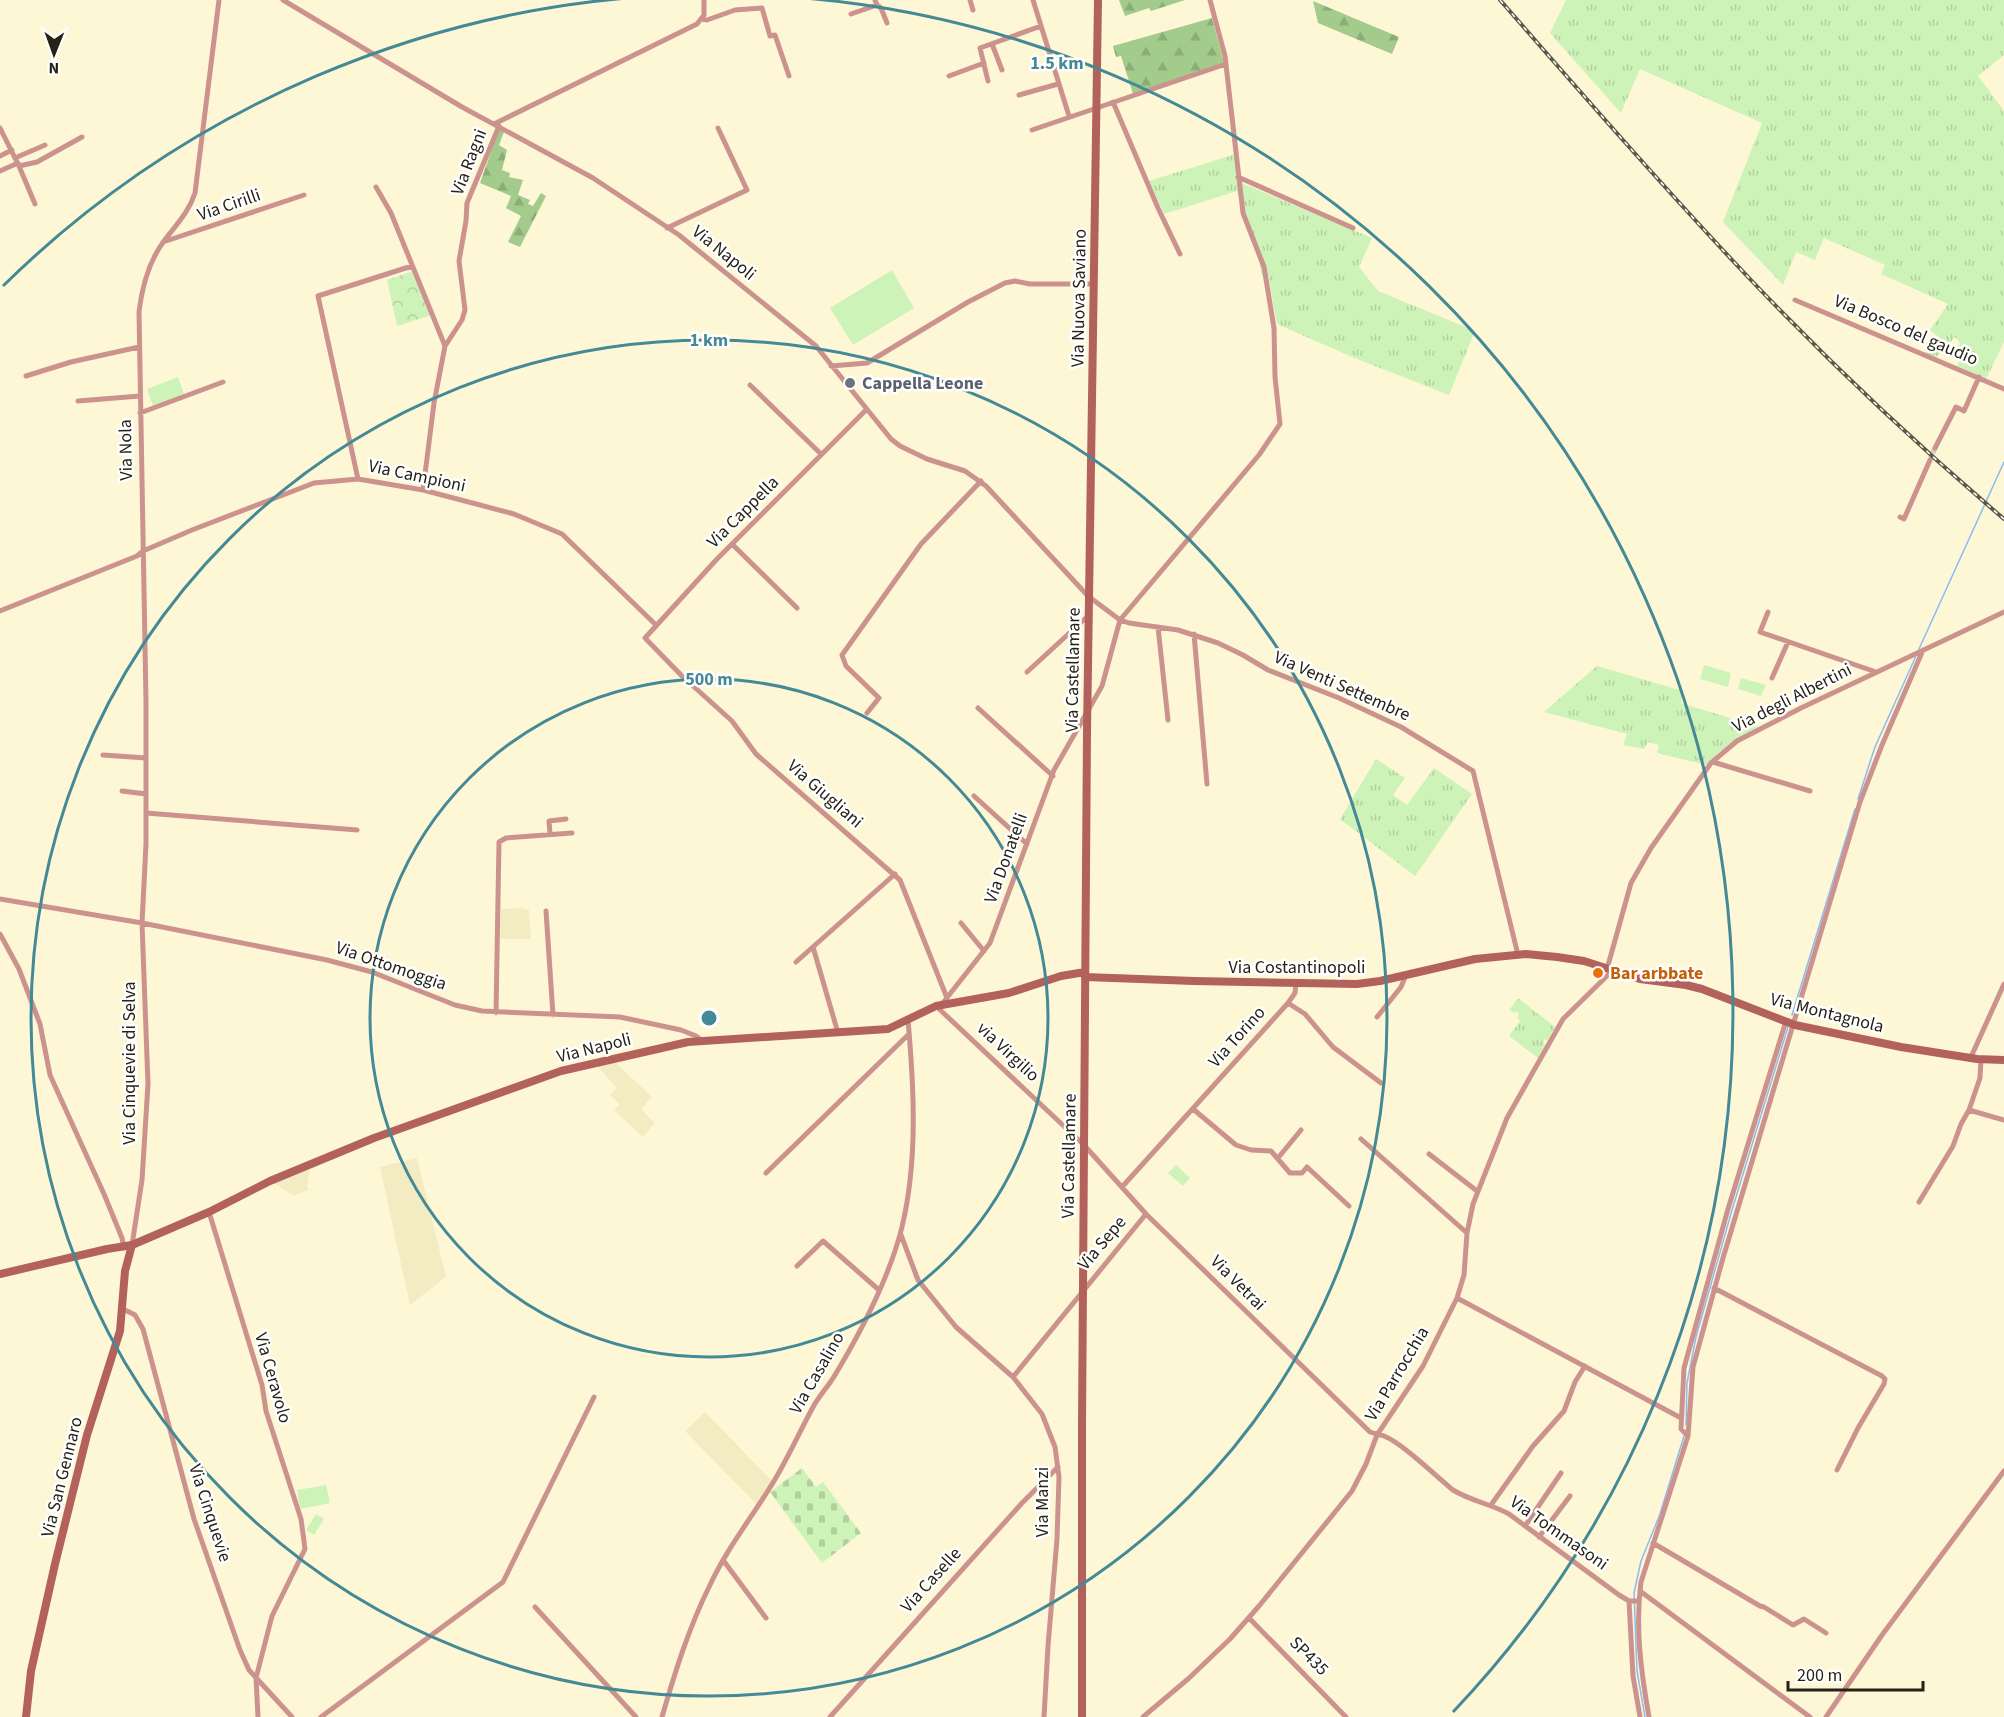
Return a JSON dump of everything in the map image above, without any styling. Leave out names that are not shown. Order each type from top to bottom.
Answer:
[{"type":"street","name":"Via Nola","points":[[142,916],[146,758],[139,347],[141,298],[150,269],[163,243],[187,210],[195,193],[219,0]]},
{"type":"street","name":"Via Napoli","points":[[283,0],[496,125],[593,178],[668,228],[816,346],[866,410],[900,446],[938,463],[965,471],[981,481],[1088,596]]},
{"type":"street","points":[[496,125],[697,24],[702,19],[704,0]]},
{"type":"street","points":[[970,0],[974,10]]},
{"type":"street","points":[[1033,0],[1069,116]]},
{"type":"street","name":"Via Nuova Saviano","points":[[1088,596],[1098,0]]},
{"type":"street","points":[[1120,620],[1259,455],[1280,424],[1275,377],[1274,328],[1264,267],[1243,213],[1226,64],[1210,0]]},
{"type":"street","points":[[851,14],[876,3],[881,8],[887,23]]},
{"type":"street","points":[[702,19],[707,20],[735,10],[762,8],[770,36],[776,35],[789,76]]},
{"type":"street","points":[[988,81],[980,48],[1041,26]]},
{"type":"street","points":[[993,44],[1002,70]]},
{"type":"street","points":[[949,75],[984,63]]},
{"type":"street","points":[[1032,130],[1096,106],[1226,64]]},
{"type":"street","points":[[1019,95],[1059,84]]},
{"type":"street","points":[[1113,102],[1180,254]]},
{"type":"street","name":"Via Ragni","points":[[423,490],[434,403],[445,346],[462,320],[465,310],[459,261],[467,203],[496,125]]},
{"type":"street","points":[[0,128],[18,162],[35,204]]},
{"type":"street","points":[[668,228],[747,190],[718,128]]},
{"type":"street","points":[[18,162],[37,162],[82,137]]},
{"type":"street","points":[[0,171],[45,145]]},
{"type":"street","points":[[0,156],[12,150]]},
{"type":"street","points":[[1238,177],[1353,228]]},
{"type":"street","points":[[376,187],[391,213],[445,346]]},
{"type":"street","name":"Via Cirilli","points":[[163,243],[304,195]]},
{"type":"street","points":[[358,479],[318,296],[412,266]]},
{"type":"street","points":[[831,366],[867,363],[968,302],[1005,283],[1016,281],[1030,284],[1094,284]]},
{"type":"street","name":"Via Bosco del gaudio","points":[[1795,300],[2004,389]]},
{"type":"street","points":[[26,376],[71,362],[139,347]]},
{"type":"street","points":[[1935,448],[1956,407],[1964,411],[1979,377]]},
{"type":"street","points":[[140,413],[223,382]]},
{"type":"street","points":[[750,385],[821,454]]},
{"type":"street","points":[[78,401],[140,396]]},
{"type":"street","name":"Via Cappella","points":[[645,638],[732,544],[866,410]]},
{"type":"street","points":[[1900,517],[1904,519],[1930,460]]},
{"type":"street","name":"Via Campioni","points":[[0,611],[137,556],[143,551],[192,530],[314,483],[358,479],[423,490],[514,514],[562,534],[656,625]]},
{"type":"street","points":[[867,713],[879,698],[846,666],[842,655],[921,544],[981,481]]},
{"type":"street","points":[[732,544],[797,608]]},
{"type":"street","name":"Via Venti Settembre","points":[[1088,596],[1120,620],[1194,634],[1243,655],[1268,670],[1370,712],[1401,727],[1473,771],[1518,955]]},
{"type":"street","name":"Via Castellamare","points":[[1082,1717],[1082,1291],[1088,596]]},
{"type":"street","points":[[1768,612],[1760,632],[1876,672]]},
{"type":"street","name":"Via degli Albertini","points":[[1610,970],[1631,883],[1650,848],[1713,762],[1737,741],[2004,612]]},
{"type":"street","points":[[1028,672],[1088,616]]},
{"type":"street","name":"Via Donatelli","points":[[942,1003],[990,943],[1053,776],[1102,686],[1120,620]]},
{"type":"street","points":[[1158,627],[1168,720]]},
{"type":"street","points":[[1194,634],[1207,784]]},
{"type":"street","name":"Via Giugliani","points":[[645,638],[682,676],[732,721],[756,754],[900,880],[942,1003]]},
{"type":"street","points":[[1772,678],[1788,642]]},
{"type":"street","points":[[1686,1434],[1681,1429],[1684,1368],[1728,1209],[1870,772],[1919,652]]},
{"type":"street","points":[[978,708],[1053,776]]},
{"type":"street","points":[[103,755],[146,758]]},
{"type":"street","points":[[1713,762],[1810,791]]},
{"type":"street","points":[[122,791],[146,794]]},
{"type":"street","points":[[974,796],[1028,844]]},
{"type":"street","points":[[146,813],[357,830]]},
{"type":"street","points":[[550,834],[549,821],[566,819]]},
{"type":"street","points":[[496,1013],[499,842],[506,838],[572,833]]},
{"type":"street","points":[[796,962],[895,874]]},
{"type":"street","name":"Via Ottomoggia","points":[[0,898],[142,923],[327,960],[372,972],[466,1008],[496,1013],[620,1017],[681,1030],[701,1040]]},
{"type":"street","points":[[546,911],[553,1015]]},
{"type":"street","name":"Via Cinquevie di Selva","points":[[128,1246],[142,1180],[148,1084],[142,916]]},
{"type":"street","points":[[961,923],[984,951]]},
{"type":"street","points":[[0,934],[19,969],[40,1024],[50,1076],[77,1138],[82,1143],[122,1238],[128,1246]]},
{"type":"street","points":[[813,947],[838,1033]]},
{"type":"street","name":"Via Costantinopoli","points":[[1085,974],[1357,984],[1475,959],[1518,955],[1584,961],[1610,970]]},
{"type":"street","name":"Via Montagnola","points":[[1610,970],[1640,979],[1702,989],[1789,1023],[1901,1047],[1981,1059],[2004,1060]]},
{"type":"street","name":"Via Parrocchia","points":[[1143,1717],[1212,1657],[1249,1618],[1352,1491],[1377,1436],[1424,1366],[1457,1298],[1465,1269],[1468,1221],[1507,1118],[1557,1028],[1571,1009],[1610,970]]},
{"type":"street","name":"Via Napoli","points":[[0,1274],[128,1246],[374,1138],[561,1071],[701,1040],[888,1029],[942,1003],[1009,993],[1061,975],[1085,974]]},
{"type":"street","points":[[1377,1017],[1401,987],[1406,975]]},
{"type":"street","name":"Via Torino","points":[[1122,1187],[1288,1003],[1295,993],[1296,983]]},
{"type":"street","points":[[1971,1057],[2004,984]]},
{"type":"street","name":"via Virgilio","points":[[942,1003],[1084,1145]]},
{"type":"street","points":[[1288,1003],[1305,1014],[1333,1047],[1382,1083]]},
{"type":"street","name":"Via Casalino","points":[[662,1717],[696,1614],[723,1560],[779,1472],[813,1407],[834,1376],[871,1310],[900,1233],[911,1159],[912,1070],[908,1020]]},
{"type":"street","points":[[1640,1717],[1632,1664],[1634,1601],[1640,1591],[1643,1570],[1686,1434],[1693,1367],[1789,1023]]},
{"type":"street","points":[[766,1173],[909,1034]]},
{"type":"street","points":[[1919,1202],[1953,1146],[1969,1110],[1980,1078],[1981,1059]]},
{"type":"street","points":[[1192,1109],[1236,1145],[1251,1150],[1271,1151],[1290,1173],[1302,1173],[1307,1167],[1349,1206]]},
{"type":"street","points":[[1969,1110],[2004,1120]]},
{"type":"street","points":[[1278,1158],[1302,1130]]},
{"type":"street","points":[[1361,1138],[1467,1233]]},
{"type":"street","name":"Via Vetrai","points":[[1084,1145],[1146,1214],[1331,1395],[1377,1436]]},
{"type":"street","points":[[1429,1154],[1478,1191]]},
{"type":"street","name":"Via Ceravolo","points":[[209,1212],[262,1385],[266,1411],[301,1519],[305,1552],[272,1616],[256,1678]]},
{"type":"street","name":"Via Sepe","points":[[1013,1377],[1146,1214]]},
{"type":"street","name":"Via Manzi","points":[[900,1233],[918,1280],[956,1327],[1013,1377],[1042,1414],[1055,1448],[1058,1467],[1057,1539],[1044,1717]]},
{"type":"street","points":[[798,1266],[823,1241],[879,1290]]},
{"type":"street","name":"Via San Gennaro","points":[[26,1717],[31,1671],[55,1564],[87,1435],[120,1331],[128,1246]]},
{"type":"street","points":[[1714,1288],[1885,1379],[1837,1470]]},
{"type":"street","points":[[1457,1298],[1682,1418]]},
{"type":"street","name":"Via Cinquevie","points":[[123,1310],[135,1315],[143,1329],[204,1550],[240,1650],[249,1670],[292,1717]]},
{"type":"street","points":[[1491,1505],[1533,1446],[1564,1411],[1575,1382],[1585,1366]]},
{"type":"street","points":[[321,1717],[503,1582],[594,1397]]},
{"type":"street","name":"Via Tommasoni","points":[[1377,1436],[1383,1436],[1397,1445],[1462,1496],[1491,1505],[1509,1514],[1634,1601]]},
{"type":"street","name":"Via Caselle","points":[[830,1717],[1022,1503],[1058,1467]]},
{"type":"street","points":[[1826,1717],[1882,1635],[2004,1471]]},
{"type":"street","points":[[1525,1526],[1561,1473]]},
{"type":"street","points":[[1539,1537],[1569,1496]]},
{"type":"street","points":[[1653,1543],[1793,1625],[1804,1619],[1826,1633]]},
{"type":"street","points":[[723,1560],[766,1618]]},
{"type":"street","points":[[1640,1591],[1810,1717]]},
{"type":"street","points":[[1634,1601],[1641,1670],[1649,1717]]},
{"type":"street","points":[[535,1607],[636,1717]]},
{"type":"street","name":"SP435","points":[[1249,1618],[1346,1717]]},
{"type":"street","points":[[256,1678],[258,1717]]},
{"type":"shaded area","points":[[501,909],[529,910],[531,939],[500,939]]},
{"type":"shaded area","points":[[615,1062],[652,1097],[641,1109],[655,1123],[643,1137],[614,1110],[620,1104],[610,1095],[617,1088],[597,1066]]},
{"type":"shaded area","points":[[417,1158],[446,1277],[410,1305],[380,1167]]},
{"type":"shaded area","points":[[310,1166],[308,1190],[294,1196],[272,1182]]},
{"type":"shaded area","points":[[705,1412],[772,1481],[757,1505],[685,1431]]},
{"type":"green space","points":[[1119,0],[1185,0],[1151,11],[1149,8],[1125,16]]},
{"type":"green space","points":[[1566,0],[2004,0],[2004,55],[1978,76],[2004,111],[2004,342],[1986,379],[1957,366],[1963,355],[1957,351],[1960,343],[1955,337],[1936,358],[1925,353],[1939,337],[1930,330],[1948,304],[1881,274],[1885,265],[1824,238],[1815,260],[1796,252],[1783,285],[1723,222],[1762,123],[1640,69],[1621,113],[1550,33]]},
{"type":"green space","points":[[1313,1],[1399,37],[1392,54],[1318,23]]},
{"type":"green space","points":[[1212,18],[1224,63],[1133,94],[1121,56],[1116,57],[1113,46]]},
{"type":"green space","points":[[499,129],[504,132],[499,145],[507,150],[502,170],[510,173],[509,177],[523,180],[518,195],[530,200],[528,204],[533,206],[541,193],[546,196],[520,247],[508,242],[521,216],[506,208],[511,196],[480,183]]},
{"type":"green space","points":[[1236,154],[1239,184],[1244,184],[1372,238],[1359,267],[1378,291],[1475,331],[1449,395],[1352,357],[1277,324],[1268,275],[1262,275],[1258,257],[1245,225],[1237,191],[1164,214],[1149,181]]},
{"type":"green space","points":[[892,270],[914,308],[853,345],[830,308]]},
{"type":"green space","points":[[413,271],[432,315],[397,326],[387,280]]},
{"type":"green space","points":[[178,377],[184,394],[153,406],[147,389]]},
{"type":"green space","points":[[1704,665],[1731,673],[1728,687],[1700,679]]},
{"type":"green space","points":[[1597,666],[1683,691],[1681,703],[1759,727],[1719,752],[1706,765],[1657,753],[1659,745],[1648,742],[1644,749],[1623,745],[1627,734],[1544,712]]},
{"type":"green space","points":[[1741,678],[1766,685],[1761,696],[1738,689]]},
{"type":"green space","points":[[1376,759],[1405,778],[1393,795],[1407,805],[1434,768],[1472,794],[1415,876],[1340,819]]},
{"type":"green space","points":[[1518,998],[1555,1027],[1547,1041],[1545,1039],[1543,1042],[1545,1044],[1538,1058],[1509,1036],[1520,1021],[1516,1011],[1514,1013],[1509,1010]]},
{"type":"green space","points":[[1176,1165],[1190,1178],[1183,1186],[1168,1173]]},
{"type":"green space","points":[[802,1468],[816,1487],[823,1482],[861,1533],[822,1563],[770,1492]]},
{"type":"green space","points":[[326,1485],[330,1503],[300,1509],[297,1490]]},
{"type":"green space","points":[[316,1514],[324,1519],[314,1535],[306,1530]]},
{"type":"waterway","points":[[1919,649],[2004,462]]},
{"type":"waterway","points":[[1858,799],[1875,747],[1916,656]]},
{"type":"waterway","points":[[1792,1015],[1855,809]]},
{"type":"waterway","points":[[1686,1425],[1687,1383],[1696,1337],[1788,1027]]},
{"type":"waterway","points":[[1645,1717],[1637,1671],[1634,1593],[1641,1561],[1660,1514],[1684,1436]]},
{"type":"tunnel","points":[[1930,460],[1935,448]]},
{"type":"railway","points":[[1500,0],[1654,175],[1810,341],[1938,461],[2004,519]]},
{"type":"place","name":"Cappella Leone","points":[[850,383]]},
{"type":"place","name":"Bar arbbate","points":[[1598,973]]}]
